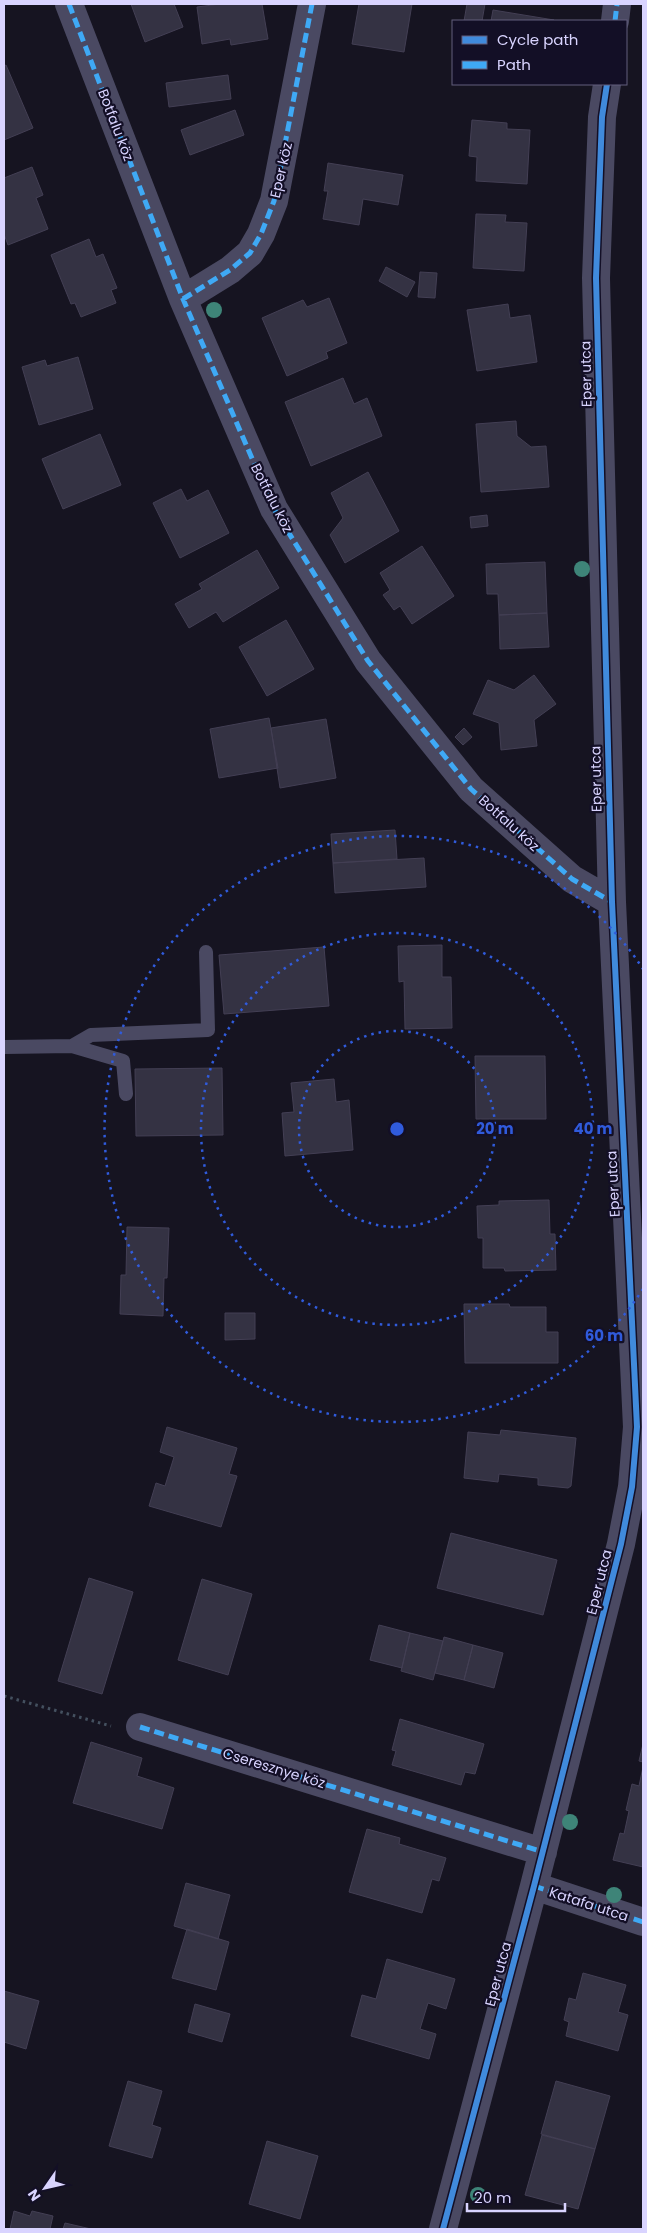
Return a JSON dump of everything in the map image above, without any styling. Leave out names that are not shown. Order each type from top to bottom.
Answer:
[{"type":"street","name":"Botfalu köz","points":[[69,4],[183,298],[274,509],[368,661],[471,789],[572,879],[612,902]]},
{"type":"street","name":"Eper köz","points":[[183,298],[230,270],[250,253],[261,234],[274,201],[312,4]]},
{"type":"street","points":[[615,20],[617,4]]},
{"type":"street","name":"Eper utca","points":[[443,2229],[543,1852],[621,1544],[638,1487],[637,1427],[612,902],[596,278],[602,117],[607,85]]},
{"type":"street","name":"Cseresznye köz","points":[[140,1727],[543,1852]]},
{"type":"street","name":"Katafa utca","points":[[534,1886],[643,1922]]},
{"type":"lane","points":[[72,1046],[91,1035],[208,1030],[206,952]]},
{"type":"lane","points":[[4,1047],[72,1046],[123,1061],[126,1094]]},
{"type":"path","points":[[4,1696],[130,1731],[140,1727]]},
{"type":"building","points":[[131,4],[174,4],[183,27],[145,42]]},
{"type":"building","points":[[220,4],[262,4],[268,39],[231,45],[230,39],[202,44],[197,7]]},
{"type":"building","points":[[359,4],[412,4],[404,52],[352,44]]},
{"type":"building","points":[[467,4],[485,4],[482,20],[464,20]]},
{"type":"building","points":[[493,10],[554,20],[491,20]]},
{"type":"building","points":[[6,65],[33,128],[4,140],[4,66]]},
{"type":"building","points":[[228,75],[231,99],[169,107],[166,83]]},
{"type":"building","points":[[235,110],[244,135],[190,155],[181,130]]},
{"type":"building","points":[[472,120],[507,123],[507,129],[530,130],[527,184],[476,181],[477,157],[469,156]]},
{"type":"building","points":[[328,163],[403,175],[398,205],[363,199],[359,225],[323,219],[328,191],[324,191]]},
{"type":"building","points":[[32,167],[43,195],[36,198],[48,229],[8,245],[4,234],[4,178]]},
{"type":"building","points":[[476,214],[506,215],[505,222],[527,223],[524,271],[473,268]]},
{"type":"building","points":[[89,239],[96,257],[103,254],[117,288],[111,290],[116,303],[81,317],[75,303],[71,304],[51,255]]},
{"type":"building","points":[[386,267],[415,282],[407,297],[379,281]]},
{"type":"building","points":[[420,272],[437,273],[435,298],[418,297]]},
{"type":"building","points":[[329,298],[347,343],[326,352],[328,358],[287,376],[262,318],[303,300],[307,307]]},
{"type":"building","points":[[508,304],[510,318],[530,315],[537,362],[477,371],[467,310]]},
{"type":"building","points":[[78,357],[93,409],[39,425],[22,367],[45,360],[47,366]]},
{"type":"building","points":[[343,378],[354,404],[367,398],[382,436],[311,466],[285,402]]},
{"type":"building","points":[[516,421],[517,436],[531,447],[546,446],[549,487],[481,492],[476,424]]},
{"type":"building","points":[[100,434],[121,485],[63,509],[42,459]]},
{"type":"building","points":[[368,472],[399,531],[345,563],[330,535],[343,518],[331,493]]},
{"type":"building","points":[[181,489],[187,501],[208,490],[229,533],[180,558],[153,503]]},
{"type":"building","points":[[487,515],[488,526],[471,528],[470,517]]},
{"type":"building","points":[[422,546],[454,596],[412,624],[400,606],[394,610],[383,595],[390,590],[380,573]]},
{"type":"building","points":[[257,550],[279,588],[223,622],[216,612],[189,628],[175,604],[202,589],[199,584]]},
{"type":"building","points":[[545,562],[547,613],[499,615],[498,594],[487,594],[486,564]]},
{"type":"building","points":[[547,613],[549,647],[500,649],[499,615]]},
{"type":"building","points":[[286,620],[314,669],[267,696],[239,647]]},
{"type":"building","points":[[534,675],[556,704],[534,720],[537,746],[501,750],[499,723],[473,714],[488,680],[514,690]]},
{"type":"building","points":[[269,718],[278,768],[219,778],[210,729]]},
{"type":"building","points":[[326,719],[336,778],[280,788],[271,728]]},
{"type":"building","points":[[464,728],[472,737],[463,745],[455,737]]},
{"type":"building","points":[[395,830],[397,859],[333,863],[331,834]]},
{"type":"building","points":[[424,858],[426,887],[335,893],[333,863]]},
{"type":"building","points":[[442,945],[442,977],[451,977],[452,1028],[405,1029],[404,981],[399,982],[398,946]]},
{"type":"building","points":[[324,947],[329,1006],[224,1014],[219,955]]},
{"type":"building","points":[[475,1056],[545,1056],[546,1119],[476,1119]]},
{"type":"building","points":[[222,1068],[223,1135],[136,1136],[135,1069]]},
{"type":"building","points":[[334,1079],[336,1102],[349,1100],[353,1150],[285,1156],[282,1113],[294,1112],[291,1083]]},
{"type":"building","points":[[549,1200],[550,1234],[555,1234],[556,1270],[505,1271],[504,1268],[483,1268],[483,1238],[478,1238],[477,1206],[499,1205],[499,1201]]},
{"type":"building","points":[[127,1227],[169,1228],[167,1278],[164,1278],[163,1316],[120,1314],[121,1275],[126,1275]]},
{"type":"building","points":[[464,1304],[509,1304],[510,1307],[546,1307],[546,1332],[558,1332],[558,1363],[465,1363]]},
{"type":"building","points":[[225,1313],[255,1313],[255,1339],[225,1340]]},
{"type":"building","points":[[167,1427],[237,1448],[229,1474],[237,1476],[221,1527],[149,1506],[156,1483],[165,1486],[174,1457],[160,1452]]},
{"type":"building","points":[[501,1430],[576,1438],[571,1486],[568,1488],[538,1485],[538,1478],[499,1474],[498,1482],[464,1478],[468,1432],[500,1435]]},
{"type":"building","points":[[451,1533],[557,1560],[543,1615],[437,1588]]},
{"type":"building","points":[[89,1578],[133,1592],[102,1694],[58,1681]]},
{"type":"building","points":[[202,1579],[252,1594],[228,1675],[178,1660]]},
{"type":"building","points":[[379,1625],[410,1633],[402,1668],[370,1660]]},
{"type":"building","points":[[410,1633],[443,1641],[433,1680],[401,1671]]},
{"type":"building","points":[[444,1637],[473,1645],[464,1680],[435,1673]]},
{"type":"building","points":[[473,1645],[503,1653],[494,1688],[464,1680]]},
{"type":"building","points":[[400,1719],[484,1744],[475,1774],[465,1772],[461,1785],[392,1765],[396,1751],[392,1750]]},
{"type":"building","points":[[91,1742],[142,1758],[137,1776],[174,1788],[162,1829],[73,1803]]},
{"type":"building","points":[[643,1744],[643,1762],[639,1761]]},
{"type":"building","points":[[643,1767],[643,1867],[613,1860],[620,1833],[624,1834],[629,1811],[626,1810],[632,1784],[639,1786]]},
{"type":"building","points":[[367,1829],[400,1838],[399,1844],[446,1858],[439,1881],[432,1879],[422,1913],[349,1892]]},
{"type":"building","points":[[186,1883],[230,1895],[218,1939],[174,1926]]},
{"type":"building","points":[[187,1929],[229,1942],[216,1990],[172,1978]]},
{"type":"building","points":[[387,1959],[455,1979],[446,2009],[428,2003],[420,2029],[436,2034],[429,2059],[351,2036],[362,1995],[376,1999]]},
{"type":"building","points":[[583,1973],[626,1985],[618,2012],[628,2015],[618,2051],[566,2036],[569,2022],[564,2020],[569,1998],[576,2000]]},
{"type":"building","points":[[4,1991],[39,2001],[26,2049],[4,2042]]},
{"type":"building","points":[[195,2004],[230,2014],[222,2042],[188,2032]]},
{"type":"building","points":[[128,2081],[162,2091],[152,2125],[161,2128],[152,2158],[109,2146]]},
{"type":"building","points":[[556,2081],[610,2096],[595,2149],[541,2134]]},
{"type":"building","points":[[542,2135],[595,2149],[578,2209],[525,2195]]},
{"type":"building","points":[[267,2141],[318,2156],[300,2219],[249,2204]]},
{"type":"building","points":[[14,2211],[30,2216],[32,2211],[53,2216],[50,2229],[10,2229]]},
{"type":"building","points":[[65,2223],[91,2229],[63,2229]]},
{"type":"marked path","points":[[69,4],[183,299],[274,509],[368,661],[471,789],[572,879],[612,902]]},
{"type":"marked path","points":[[183,299],[230,270],[250,253],[261,234],[274,201],[312,4]]},
{"type":"marked path","points":[[615,20],[617,4]]},
{"type":"marked path","points":[[140,1727],[543,1852]]},
{"type":"marked path","points":[[534,1886],[643,1922]]},
{"type":"cycle path","points":[[443,2229],[534,1886],[621,1544],[632,1487],[637,1427],[612,902],[596,278],[602,117],[607,85]]}]
